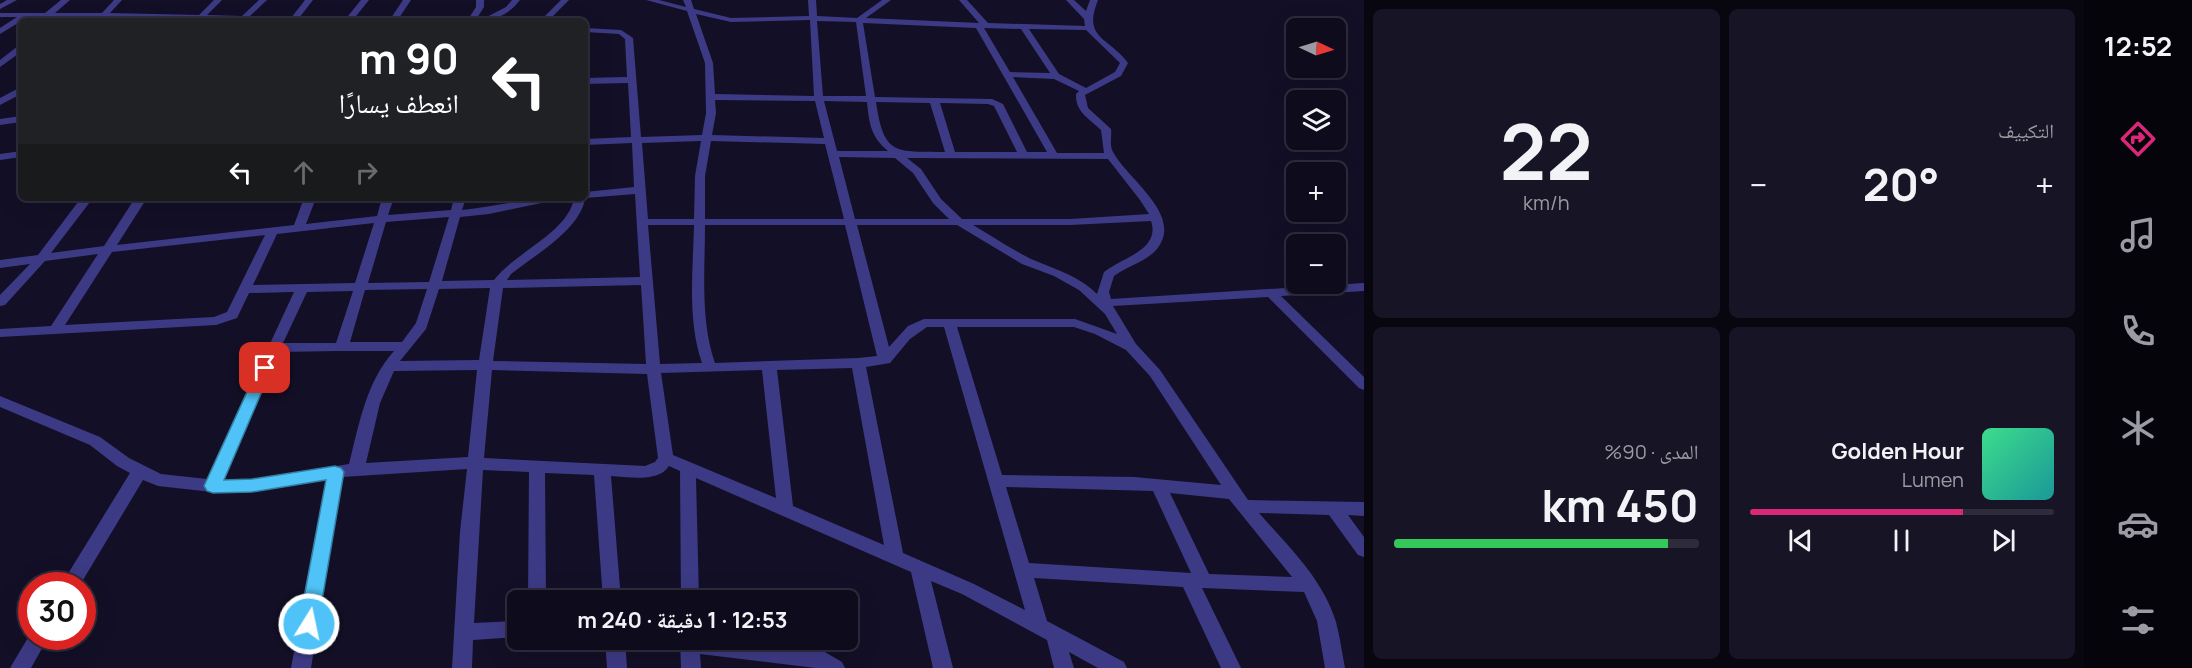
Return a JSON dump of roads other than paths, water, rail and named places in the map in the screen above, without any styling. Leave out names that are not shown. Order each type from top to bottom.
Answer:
[{"type":"street","points":[[0,7],[13,0]]},
{"type":"street","points":[[46,16],[66,0]]},
{"type":"street","points":[[104,15],[118,0]]},
{"type":"street","points":[[200,18],[218,0]]},
{"type":"street","points":[[245,18],[263,0]]},
{"type":"street","points":[[294,18],[309,0]]},
{"type":"street","points":[[350,18],[365,0]]},
{"type":"street","points":[[395,18],[407,0]]},
{"type":"street","points":[[473,18],[480,7],[480,0]]},
{"type":"street","points":[[490,18],[509,9],[516,0]]},
{"type":"street","points":[[547,18],[565,0]]},
{"type":"street","points":[[650,0],[688,6],[731,21],[813,18],[982,26],[1088,28]]},
{"type":"street","points":[[812,0],[819,99],[834,154],[848,222],[885,360]]},
{"type":"street","points":[[859,20],[887,0]]},
{"type":"street","points":[[963,0],[982,26],[1006,74],[1053,154]]},
{"type":"street","points":[[1070,0],[1087,17]]},
{"type":"street","points":[[1094,0],[1087,17],[1088,28],[1124,63],[1118,74],[1081,94],[1081,104],[1089,115],[1106,129],[1106,145],[1111,156],[1157,217],[1160,228],[1158,239],[1151,248],[1108,274],[1102,292],[1107,308],[1131,347],[1155,374],[1239,500],[1309,585],[1326,621],[1335,668]]},
{"type":"street","points":[[688,6],[709,63],[711,113],[700,176],[699,222],[703,347],[710,367]]},
{"type":"street","points":[[0,15],[104,15],[148,18]]},
{"type":"street","points":[[21,18],[26,15]]},
{"type":"street","points":[[74,18],[83,15]]},
{"type":"street","points":[[0,32],[18,20]]},
{"type":"street","points":[[859,20],[875,129],[883,142],[917,171],[937,201],[959,222],[1026,261],[1058,273],[1083,287],[1107,308],[1270,292],[1364,288]]},
{"type":"street","points":[[1024,27],[1056,76]]},
{"type":"street","points":[[0,401],[95,441],[123,462],[158,480],[213,486],[252,486],[356,469],[477,464],[646,472],[662,466],[666,458],[653,369],[627,34],[588,30]]},
{"type":"street","points":[[0,64],[18,50]]},
{"type":"street","points":[[1006,74],[1056,76],[1085,91]]},
{"type":"street","points":[[588,81],[632,80]]},
{"type":"street","points":[[0,102],[18,92]]},
{"type":"street","points":[[710,97],[995,102],[1023,154]]},
{"type":"street","points":[[934,100],[951,155]]},
{"type":"street","points":[[0,122],[18,119]]},
{"type":"street","points":[[588,142],[706,138],[830,141]]},
{"type":"street","points":[[0,157],[18,154]]},
{"type":"street","points":[[834,154],[1111,156]]},
{"type":"street","points":[[588,195],[639,190]]},
{"type":"street","points":[[0,302],[41,259],[85,201]]},
{"type":"street","points":[[55,330],[139,201]]},
{"type":"street","points":[[299,228],[309,201]]},
{"type":"street","points":[[341,348],[387,201]]},
{"type":"street","points":[[356,469],[376,395],[389,366],[403,346],[417,336],[435,286],[459,201]]},
{"type":"street","points":[[0,264],[109,249],[455,212],[525,201]]},
{"type":"street","points":[[462,668],[469,532],[485,365],[497,285],[507,271],[564,227],[578,210],[580,201]]},
{"type":"street","points":[[643,222],[1070,222],[1157,217]]},
{"type":"street","points":[[0,333],[216,321],[232,315],[272,232]]},
{"type":"street","points":[[245,289],[647,281]]},
{"type":"street","points":[[213,486],[303,287]]},
{"type":"street","points":[[1270,292],[1364,385]]},
{"type":"street","points":[[389,366],[485,365],[653,369],[874,363],[885,360],[910,329],[924,323],[1075,323],[1100,331],[1131,347]]},
{"type":"street","points":[[949,323],[1022,570],[1064,668]]},
{"type":"street","points":[[274,348],[403,346]]},
{"type":"street","points":[[858,363],[895,557]]},
{"type":"street","points":[[769,366],[785,509]]},
{"type":"street","points":[[666,458],[968,589],[1118,668]]},
{"type":"street","points":[[537,467],[537,590]]},
{"type":"street","points":[[688,468],[690,590]]},
{"type":"street","points":[[602,470],[611,590]]},
{"type":"street","points":[[78,572],[140,471]]},
{"type":"street","points":[[301,668],[335,472]]},
{"type":"street","points":[[996,481],[1134,483],[1239,500],[1364,509]]},
{"type":"street","points":[[1158,486],[1231,668]]},
{"type":"street","points":[[1334,508],[1364,550]]},
{"type":"street","points":[[919,567],[943,668]]},
{"type":"street","points":[[1022,570],[1197,581],[1309,585]]},
{"type":"street","points":[[463,632],[507,630]]},
{"type":"street","points":[[20,668],[31,650]]},
{"type":"street","points":[[615,650],[616,668]]},
{"type":"street","points":[[690,650],[691,668]]},
{"type":"street","points":[[753,650],[823,660],[835,668]]}]
